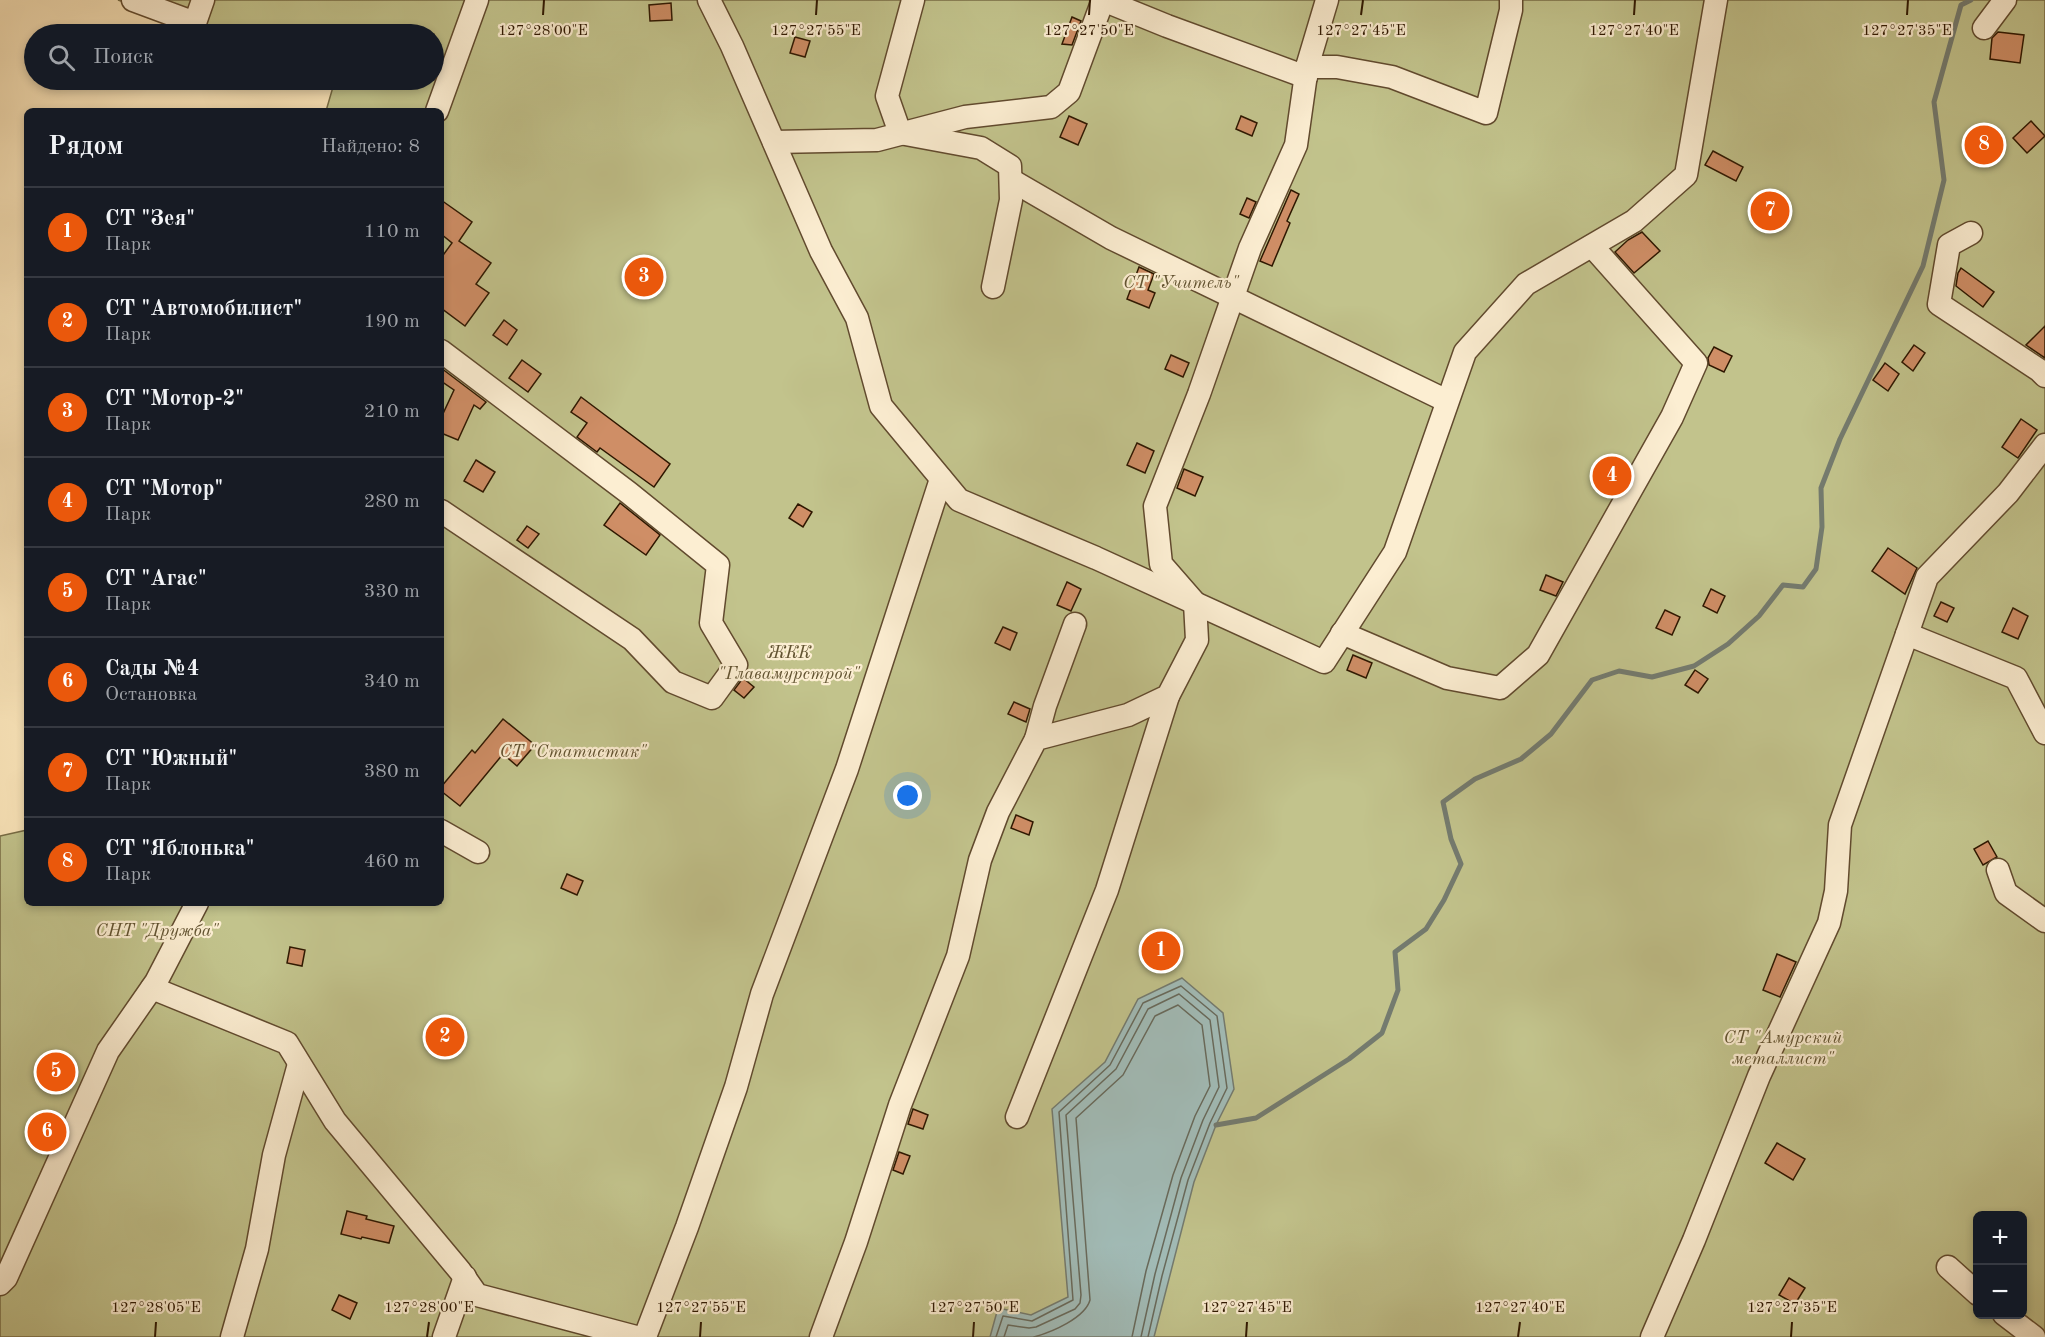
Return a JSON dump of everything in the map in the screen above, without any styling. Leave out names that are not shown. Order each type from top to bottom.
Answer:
[{"type":"street","points":[[133,0],[195,23],[203,0]]},
{"type":"street","points":[[438,108],[477,0]]},
{"type":"street","points":[[709,0],[732,46],[821,251],[857,318],[880,406],[959,500],[1096,558],[1324,662],[1395,552],[1465,352],[1526,284],[1634,221],[1686,175],[1716,0]]},
{"type":"street","points":[[900,133],[887,96],[913,0]]},
{"type":"street","points":[[774,142],[877,140],[965,117],[1051,107],[1069,92],[1103,0],[1167,26],[1306,72],[1337,67],[1392,77],[1486,113],[1511,10],[1511,0]]},
{"type":"street","points":[[1017,1117],[1107,890],[1168,696],[1197,640],[1194,603],[1161,564],[1155,506],[1199,394],[1250,248],[1296,145],[1306,72],[1327,0]]},
{"type":"street","points":[[1984,28],[2005,0]]},
{"type":"street","points":[[900,133],[981,148],[1010,166],[1011,200],[993,287]]},
{"type":"street","points":[[1011,180],[1111,238],[1448,400]]},
{"type":"street","points":[[1971,233],[1949,245],[1939,303],[2045,376]]},
{"type":"street","points":[[1342,633],[1447,678],[1500,688],[1538,655],[1672,417],[1696,363],[1592,246]]},
{"type":"street","points":[[444,353],[629,493],[718,565],[711,623],[736,665],[712,698],[673,682],[632,639],[444,513]]},
{"type":"street","points":[[1652,1337],[1760,1076],[1828,923],[1836,891],[1840,825],[1927,577],[2008,494],[2045,445]]},
{"type":"street","points":[[645,1337],[687,1227],[736,1087],[762,994],[847,769],[942,479]]},
{"type":"street","points":[[821,1337],[856,1242],[900,1105],[958,956],[980,860],[998,812],[1036,739],[1045,706],[1075,624]]},
{"type":"street","points":[[1908,634],[2016,678],[2045,733]]},
{"type":"street","points":[[1036,739],[1128,715],[1168,696]]},
{"type":"street","points":[[444,833],[478,852]]},
{"type":"street","points":[[1998,870],[2006,893],[2045,921]]},
{"type":"street","points":[[0,1284],[6,1278],[108,1051],[152,988],[195,906]]},
{"type":"street","points":[[152,988],[287,1043],[335,1121],[465,1277],[477,1295],[636,1337]]},
{"type":"street","points":[[232,1337],[257,1249],[274,1155],[299,1064]]},
{"type":"street","points":[[1948,1267],[1973,1290]]},
{"type":"street","points":[[444,1337],[465,1277]]},
{"type":"street","points":[[2011,1319],[2034,1337]]},
{"type":"green space","points":[[118,0],[2045,0],[2045,1337],[0,1337],[0,836],[24,831],[24,906],[444,906],[444,108],[327,108],[332,90],[444,90],[444,24],[186,24]]},
{"type":"water","points":[[1182,978],[1223,1013],[1234,1089],[1216,1125],[1194,1182],[1154,1337],[990,1337],[998,1308],[1031,1315],[1068,1297],[1052,1109],[1105,1062],[1138,999]]},
{"type":"building","points":[[671,3],[672,20],[650,21],[649,5]]},
{"type":"building","points":[[1072,17],[1081,21],[1072,45],[1062,44]]},
{"type":"building","points":[[1998,32],[2024,35],[2020,63],[1990,59],[1992,38]]},
{"type":"building","points":[[795,37],[810,41],[805,57],[790,53]]},
{"type":"building","points":[[1069,116],[1087,124],[1078,145],[1060,137]]},
{"type":"building","points":[[1241,116],[1257,123],[1252,136],[1236,129]]},
{"type":"building","points":[[2031,121],[2045,136],[2027,153],[2013,138]]},
{"type":"building","points":[[1713,151],[1743,167],[1736,181],[1705,165]]},
{"type":"building","points":[[1291,190],[1299,194],[1272,266],[1260,261]]},
{"type":"building","points":[[1247,198],[1256,202],[1249,218],[1240,214]]},
{"type":"building","points":[[444,202],[472,222],[459,241],[491,263],[476,284],[489,293],[465,326],[444,310],[444,254],[452,243],[444,236]]},
{"type":"building","points":[[1642,232],[1660,251],[1634,273],[1615,252],[1628,240]]},
{"type":"building","points":[[1139,267],[1154,274],[1148,290],[1155,293],[1149,308],[1127,299]]},
{"type":"building","points":[[1961,268],[1994,292],[1983,307],[1956,286]]},
{"type":"building","points":[[504,320],[517,330],[507,345],[493,335]]},
{"type":"building","points":[[2045,326],[2045,358],[2026,345]]},
{"type":"building","points":[[1914,345],[1925,353],[1913,371],[1902,362]]},
{"type":"building","points":[[1714,347],[1732,356],[1724,372],[1709,365],[1708,358]]},
{"type":"building","points":[[1171,355],[1189,363],[1183,377],[1165,369]]},
{"type":"building","points":[[522,360],[541,374],[528,392],[509,378]]},
{"type":"building","points":[[1885,363],[1899,374],[1888,391],[1873,380]]},
{"type":"building","points":[[444,370],[486,402],[480,409],[474,405],[458,440],[444,434],[444,412],[454,390],[444,383]]},
{"type":"building","points":[[581,397],[670,464],[654,487],[600,448],[597,452],[577,437],[587,423],[571,412]]},
{"type":"building","points":[[2021,419],[2037,430],[2018,458],[2002,447]]},
{"type":"building","points":[[1137,443],[1154,451],[1145,473],[1127,465]]},
{"type":"building","points":[[476,460],[495,472],[483,492],[464,481]]},
{"type":"building","points":[[1184,469],[1203,477],[1195,496],[1177,488]]},
{"type":"building","points":[[620,503],[660,535],[646,555],[604,525]]},
{"type":"building","points":[[798,504],[812,512],[803,527],[789,518]]},
{"type":"building","points":[[527,526],[539,534],[528,548],[517,540]]},
{"type":"building","points":[[1888,548],[1917,568],[1905,594],[1872,571]]},
{"type":"building","points":[[1546,575],[1563,582],[1556,596],[1540,590]]},
{"type":"building","points":[[1067,582],[1081,589],[1071,611],[1057,605]]},
{"type":"building","points":[[1711,589],[1725,596],[1717,613],[1703,606]]},
{"type":"building","points":[[1941,602],[1954,608],[1947,622],[1934,616]]},
{"type":"building","points":[[2013,608],[2028,616],[2018,639],[2002,632]]},
{"type":"building","points":[[1665,610],[1680,617],[1672,635],[1656,628]]},
{"type":"building","points":[[1003,627],[1017,633],[1010,650],[995,643]]},
{"type":"building","points":[[1353,655],[1372,663],[1366,678],[1347,670]]},
{"type":"building","points":[[1695,670],[1708,679],[1698,693],[1685,685]]},
{"type":"building","points":[[743,678],[754,687],[744,698],[734,690]]},
{"type":"building","points":[[1014,702],[1030,709],[1026,722],[1008,714]]},
{"type":"building","points":[[503,719],[535,745],[517,766],[503,754],[460,806],[444,793],[444,783],[472,750],[475,753]]},
{"type":"building","points":[[1016,815],[1033,822],[1029,835],[1011,828]]},
{"type":"building","points":[[1988,841],[1997,857],[1983,865],[1974,849]]},
{"type":"building","points":[[567,874],[583,881],[577,895],[561,888]]},
{"type":"building","points":[[290,947],[305,950],[302,966],[287,963]]},
{"type":"building","points":[[1777,954],[1796,962],[1780,997],[1763,990]]},
{"type":"building","points":[[913,1109],[928,1115],[923,1129],[908,1124]]},
{"type":"building","points":[[1777,1143],[1805,1159],[1793,1180],[1765,1163]]},
{"type":"building","points":[[899,1152],[910,1156],[903,1174],[893,1170]]},
{"type":"building","points":[[347,1211],[367,1216],[366,1219],[394,1226],[389,1243],[341,1234]]},
{"type":"building","points":[[1789,1278],[1805,1288],[1795,1304],[1779,1295]]},
{"type":"building","points":[[339,1295],[357,1303],[350,1319],[332,1310]]},
{"type":"waterway","points":[[1216,1125],[1256,1118],[1349,1059],[1382,1033],[1398,990],[1395,952],[1426,929],[1444,900],[1461,864],[1451,839],[1443,802],[1475,779],[1521,759],[1551,734],[1592,680],[1619,671],[1652,677],[1694,666],[1728,644],[1759,616],[1783,585],[1803,587],[1816,569],[1822,527],[1821,488],[1840,439],[1923,266],[1944,180],[1934,102],[1961,5],[1971,0]]},
{"type":"place","name":"СТ \"Яблонька\"","points":[[1984,145]]},
{"type":"place","name":"СТ \"Южный\"","points":[[1770,211]]},
{"type":"place","name":"СТ \"Мотор-2\"","points":[[644,277]]},
{"type":"place","name":"СТ \"Мотор\"","points":[[1612,476]]},
{"type":"place","name":"СТ \"Зея\"","points":[[1161,951]]},
{"type":"place","name":"СТ \"Автомобилист\"","points":[[445,1037]]},
{"type":"place","name":"СТ \"Агас\"","points":[[56,1072]]},
{"type":"place","name":"Сады №4","points":[[47,1132]]},
{"type":"park label","name":"СТ \"Учитель\"","points":[[1181,282]]},
{"type":"park label","name":"ЖКК \"Главамурстрой\"","points":[[789,662]]},
{"type":"park label","name":"СТ \"Статистик\"","points":[[573,751]]},
{"type":"park label","name":"СНТ \"Дружба\"","points":[[157,930]]},
{"type":"park label","name":"СТ \"Амурский металлист\"","points":[[1783,1047]]}]
